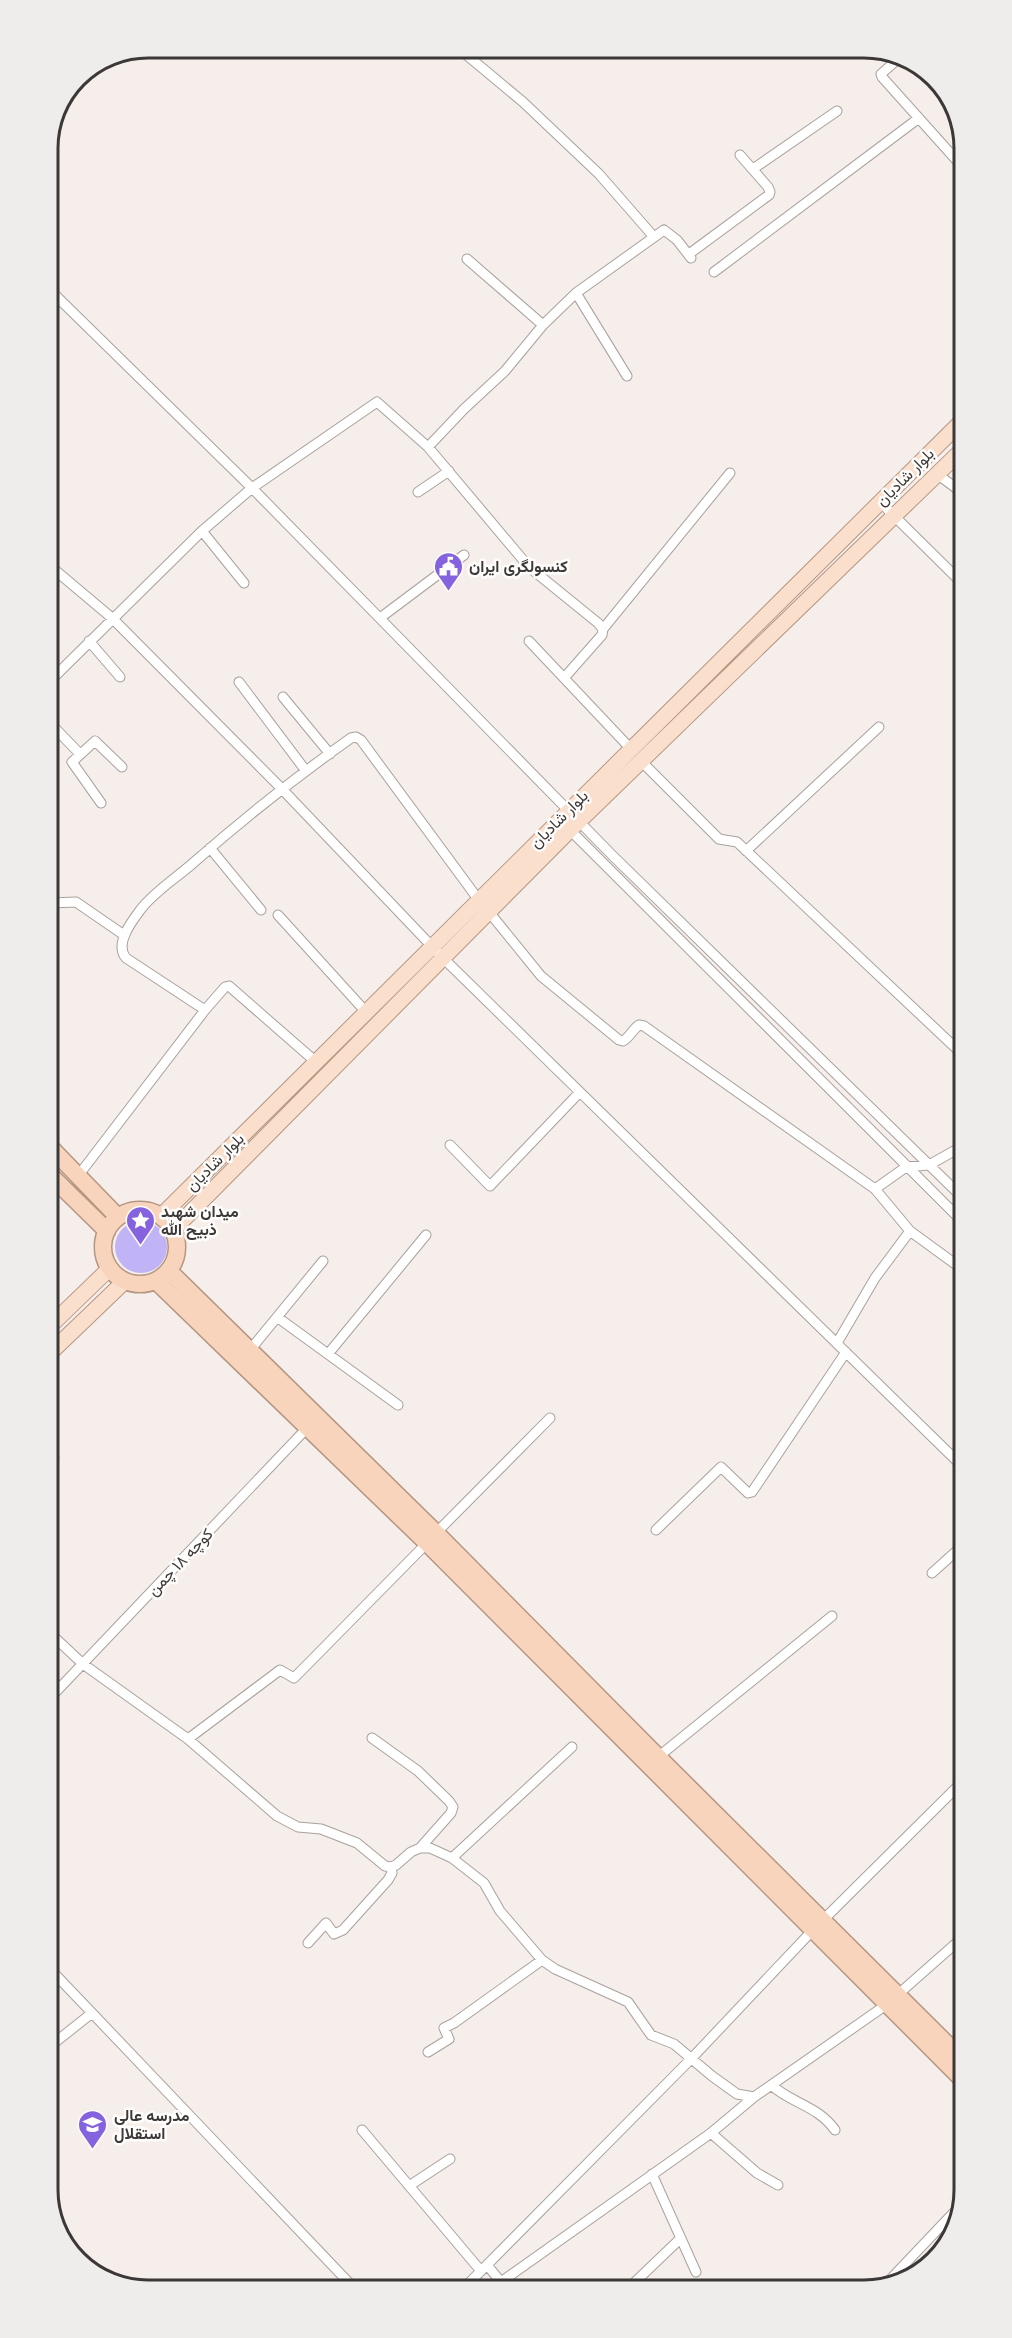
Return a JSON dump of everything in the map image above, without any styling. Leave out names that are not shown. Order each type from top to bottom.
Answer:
[{"type":"highway","points":[[59,1156],[118,1217]]},
{"type":"highway","points":[[58,1183],[107,1232]]},
{"type":"highway","points":[[150,1211],[161,1216],[173,1230],[177,1251],[162,1276],[141,1284],[125,1281],[110,1268],[104,1250],[107,1232],[118,1217],[128,1212],[150,1211]]},
{"type":"highway","points":[[162,1276],[249,1350],[432,1538],[891,2000],[954,2070]]},
{"type":"highway","points":[[162,1276],[308,1427],[432,1538],[658,1758],[817,1926]]},
{"type":"highway","points":[[891,2000],[954,2053]]},
{"type":"main road","name":"بلوار شادیان","points":[[161,1216],[954,429]]},
{"type":"main road","name":"بلوار شادیان","points":[[173,1230],[575,826],[954,458]]},
{"type":"main road","points":[[58,1318],[110,1268]]},
{"type":"main road","points":[[58,1345],[125,1281]]},
{"type":"street","points":[[471,58],[524,102],[599,174],[654,237]]},
{"type":"street","points":[[893,64],[882,76],[954,157]]},
{"type":"street","points":[[753,169],[837,111]]},
{"type":"street","points":[[714,272],[919,118]]},
{"type":"street","points":[[428,447],[505,370],[543,325],[576,292],[663,230],[678,240],[690,256],[769,195],[768,188],[740,155]]},
{"type":"street","points":[[467,259],[543,325]]},
{"type":"street","points":[[576,292],[627,376]]},
{"type":"street","points":[[59,299],[252,488],[568,810],[575,826],[906,1167],[954,1213]]},
{"type":"street","points":[[59,673],[202,531],[252,488],[377,402],[428,447],[529,567],[603,629]]},
{"type":"street","points":[[418,492],[449,471]]},
{"type":"street","points":[[564,678],[602,635],[603,629],[730,473]]},
{"type":"street","points":[[937,474],[954,487]]},
{"type":"street","points":[[880,502],[954,575]]},
{"type":"street","points":[[202,531],[244,583]]},
{"type":"street","points":[[380,618],[464,555]]},
{"type":"street","points":[[59,573],[112,618],[282,789],[443,958],[954,1458]]},
{"type":"street","points":[[89,641],[120,677]]},
{"type":"street","points":[[529,641],[630,748]]},
{"type":"street","points":[[239,682],[306,771]]},
{"type":"street","points":[[283,696],[330,754]]},
{"type":"street","points":[[746,851],[879,727]]},
{"type":"street","points":[[59,732],[80,754]]},
{"type":"street","points":[[205,1010],[126,958],[122,951],[124,935],[142,907],[282,789],[351,738],[356,737],[361,740],[478,899]]},
{"type":"street","points":[[101,803],[73,763],[95,741],[122,767]]},
{"type":"street","points":[[641,761],[719,839],[734,840],[954,1046]]},
{"type":"street","points":[[575,826],[954,1189]]},
{"type":"street","points":[[210,848],[261,910]]},
{"type":"street","points":[[59,903],[76,902],[124,935]]},
{"type":"street","points":[[489,912],[542,976],[618,1040],[627,1039],[633,1029],[639,1025],[644,1026],[875,1189],[910,1231],[954,1263]]},
{"type":"street","points":[[278,915],[366,1012]]},
{"type":"street","points":[[78,1176],[225,987],[229,986],[316,1062]]},
{"type":"street","points":[[450,1145],[490,1186],[580,1092]]},
{"type":"street","points":[[875,1189],[906,1167],[929,1165],[954,1150]]},
{"type":"street","points":[[837,1343],[875,1278],[910,1231]]},
{"type":"street","points":[[328,1354],[426,1235]]},
{"type":"street","points":[[249,1350],[323,1261]]},
{"type":"street","points":[[277,1317],[398,1405]]},
{"type":"street","points":[[656,1530],[721,1467],[748,1493],[752,1492],[846,1352]]},
{"type":"street","points":[[188,1739],[280,1670],[294,1678],[550,1418]]},
{"type":"street","name":"كوچه ١٨ چمن","points":[[58,1690],[308,1427]]},
{"type":"street","points":[[932,1573],[954,1553]]},
{"type":"street","points":[[658,1758],[832,1616]]},
{"type":"street","points":[[58,1641],[83,1664],[188,1739],[277,1816],[298,1827],[321,1829],[357,1843],[385,1866],[391,1867],[420,1848],[430,1848],[452,1858],[483,1883],[500,1911],[542,1960],[555,1969],[628,2002],[651,2035],[674,2044],[737,2094],[754,2097]]},
{"type":"street","points":[[372,1738],[418,1771],[453,1807],[451,1813],[420,1848]]},
{"type":"street","points":[[452,1858],[572,1747]]},
{"type":"street","points":[[473,2279],[954,1789]]},
{"type":"street","points":[[308,1943],[326,1923],[334,1934],[343,1930],[388,1880],[392,1873],[391,1867]]},
{"type":"street","points":[[504,2280],[711,2133],[754,2097],[891,2000],[954,1945]]},
{"type":"street","points":[[428,2052],[449,2039],[444,2028],[448,2024],[454,2023],[542,1960]]},
{"type":"street","points":[[58,1977],[346,2279]]},
{"type":"street","points":[[58,2040],[92,2013]]},
{"type":"street","points":[[771,2085],[784,2096],[818,2112],[835,2130]]},
{"type":"street","points":[[362,2130],[409,2186],[484,2268],[498,2279]]},
{"type":"street","points":[[711,2133],[757,2173],[778,2185]]},
{"type":"street","points":[[409,2186],[450,2159]]},
{"type":"street","points":[[652,2174],[696,2272]]},
{"type":"street","points":[[896,2274],[949,2217]]},
{"type":"street","points":[[637,2280],[681,2238]]},
{"type":"shaded area","points":[[136,1221],[146,1221],[155,1225],[163,1233],[167,1247],[163,1261],[155,1269],[146,1273],[136,1273],[127,1269],[119,1261],[115,1252],[115,1242],[119,1233],[127,1225]]},
{"type":"place","name":"کنسولگری ایران","points":[[448,592]]},
{"type":"place","name":"میدان شهید ذبیح الله","points":[[140,1246]]},
{"type":"place","name":"مدرسه عالی استقلال","points":[[93,2150]]}]
